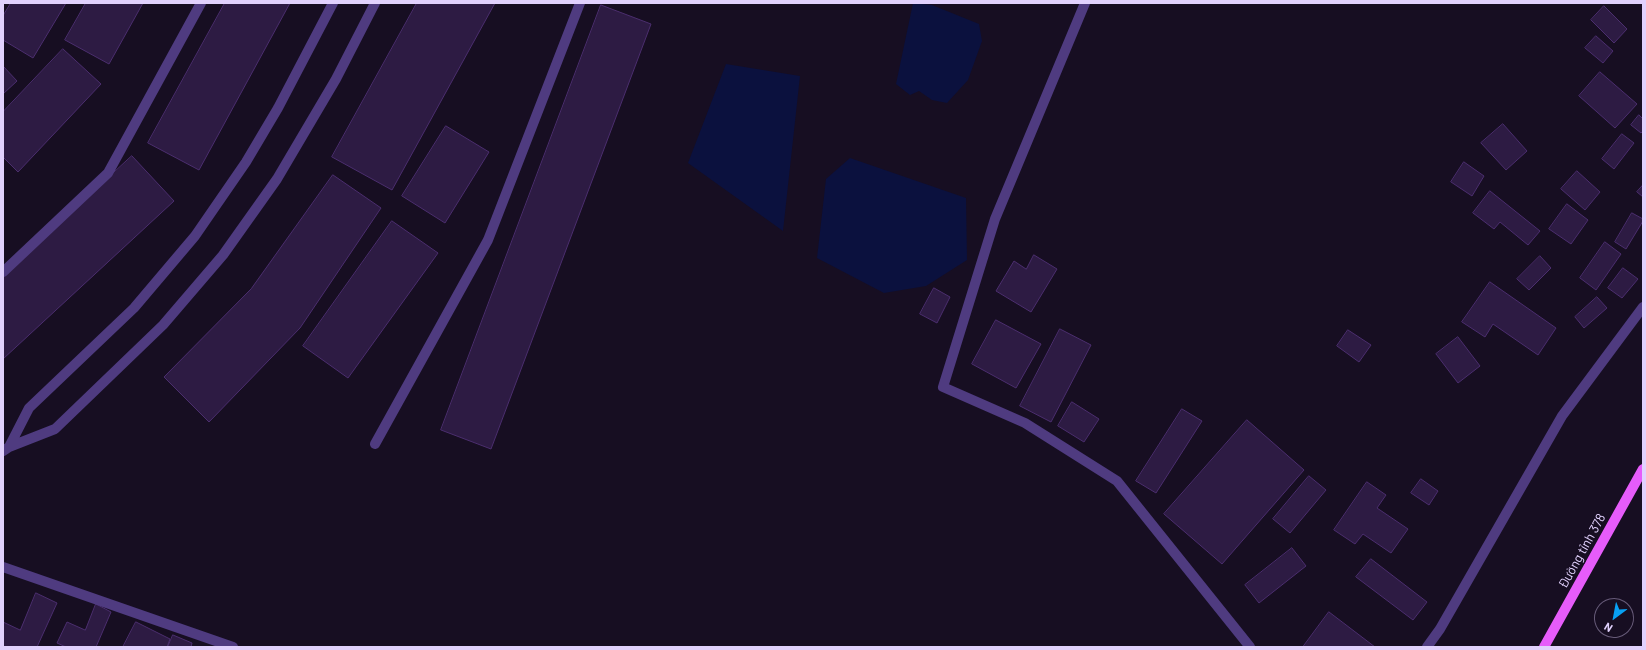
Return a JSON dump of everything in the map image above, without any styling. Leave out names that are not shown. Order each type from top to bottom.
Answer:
[{"type":"main road","name":"Đường tỉnh 378","points":[[1546,646],[1643,469]]},
{"type":"street","points":[[3,272],[108,173],[201,3]]},
{"type":"street","points":[[6,449],[29,408],[134,308],[195,236],[246,162],[278,108],[333,3]]},
{"type":"street","points":[[6,449],[55,428],[163,325],[223,255],[278,179],[336,79],[375,3]]},
{"type":"street","points":[[376,444],[488,240],[580,3]]},
{"type":"street","points":[[1085,3],[995,219],[943,387],[1025,423],[1117,481],[1250,647]]},
{"type":"street","points":[[1427,647],[1440,629],[1562,416],[1643,307]]},
{"type":"street","points":[[3,567],[233,647]]},
{"type":"shaded area","points":[[913,3],[932,5],[979,24],[982,41],[968,80],[947,103],[932,100],[919,91],[910,95],[896,84]]},
{"type":"shaded area","points":[[726,64],[800,76],[783,231],[688,163]]},
{"type":"shaded area","points":[[850,158],[966,198],[967,260],[926,286],[884,293],[817,258],[826,179]]},
{"type":"building","points":[[11,3],[66,3],[33,58],[3,40],[3,16]]},
{"type":"building","points":[[86,3],[143,3],[109,64],[65,40]]},
{"type":"building","points":[[225,3],[290,3],[199,170],[148,143]]},
{"type":"building","points":[[417,3],[495,3],[392,190],[332,157]]},
{"type":"building","points":[[601,5],[651,24],[491,449],[441,430]]},
{"type":"building","points":[[1604,6],[1627,29],[1614,43],[1591,20]]},
{"type":"building","points":[[1596,36],[1613,51],[1603,63],[1585,48]]},
{"type":"building","points":[[63,49],[101,84],[18,172],[3,157],[3,112]]},
{"type":"building","points":[[3,66],[17,81],[3,94]]},
{"type":"building","points":[[1600,72],[1637,104],[1615,128],[1579,96]]},
{"type":"building","points":[[1639,115],[1643,119],[1643,131],[1641,133],[1631,125]]},
{"type":"building","points":[[1503,124],[1527,151],[1506,170],[1481,143]]},
{"type":"building","points":[[446,126],[489,152],[445,223],[402,196]]},
{"type":"building","points":[[1622,134],[1634,143],[1614,169],[1602,159]]},
{"type":"building","points":[[132,156],[174,201],[3,359],[3,275]]},
{"type":"building","points":[[1464,162],[1484,176],[1472,196],[1451,182]]},
{"type":"building","points":[[1577,171],[1600,192],[1585,210],[1561,189]]},
{"type":"building","points":[[333,175],[381,208],[300,328],[209,422],[164,377],[251,289]]},
{"type":"building","points":[[1643,185],[1643,197],[1637,192]]},
{"type":"building","points":[[1490,191],[1540,231],[1528,245],[1500,222],[1494,229],[1473,213]]},
{"type":"building","points":[[1567,204],[1588,220],[1571,244],[1549,229]]},
{"type":"building","points":[[1632,213],[1643,219],[1643,221],[1626,249],[1615,242]]},
{"type":"building","points":[[392,221],[438,253],[348,378],[303,346]]},
{"type":"building","points":[[1605,242],[1621,254],[1596,290],[1580,278]]},
{"type":"building","points":[[1034,255],[1057,269],[1031,312],[996,291],[1014,261],[1026,269]]},
{"type":"building","points":[[1540,256],[1551,268],[1529,290],[1517,279]]},
{"type":"building","points":[[1623,268],[1638,279],[1622,298],[1608,288]]},
{"type":"building","points":[[1490,282],[1556,328],[1538,355],[1493,324],[1485,337],[1462,322]]},
{"type":"building","points":[[934,288],[950,297],[937,323],[920,314]]},
{"type":"building","points":[[1597,297],[1607,308],[1584,328],[1575,317]]},
{"type":"building","points":[[996,320],[1041,344],[1016,388],[972,364]]},
{"type":"building","points":[[1060,329],[1091,345],[1051,422],[1020,406]]},
{"type":"building","points":[[1348,330],[1371,345],[1359,362],[1337,346]]},
{"type":"building","points":[[1458,337],[1480,366],[1458,383],[1436,354]]},
{"type":"building","points":[[1072,402],[1099,419],[1084,442],[1058,426]]},
{"type":"building","points":[[1182,409],[1202,421],[1156,493],[1136,481]]},
{"type":"building","points":[[1247,420],[1304,470],[1222,564],[1164,514]]},
{"type":"building","points":[[1309,476],[1326,490],[1290,533],[1273,519]]},
{"type":"building","points":[[1421,479],[1438,491],[1429,505],[1411,493]]},
{"type":"building","points":[[1367,482],[1386,495],[1377,508],[1408,529],[1391,553],[1363,534],[1355,544],[1334,530]]},
{"type":"building","points":[[1292,548],[1306,566],[1259,603],[1245,585]]},
{"type":"building","points":[[1371,559],[1427,602],[1413,620],[1356,577]]},
{"type":"building","points":[[36,593],[57,603],[37,647],[3,647],[3,622],[20,630]]},
{"type":"building","points":[[96,604],[111,612],[96,647],[66,647],[57,643],[67,622],[85,630]]},
{"type":"building","points":[[1329,612],[1375,647],[1303,647]]},
{"type":"building","points":[[136,622],[170,639],[167,647],[123,647]]},
{"type":"building","points":[[173,635],[192,643],[191,647],[168,647]]}]
